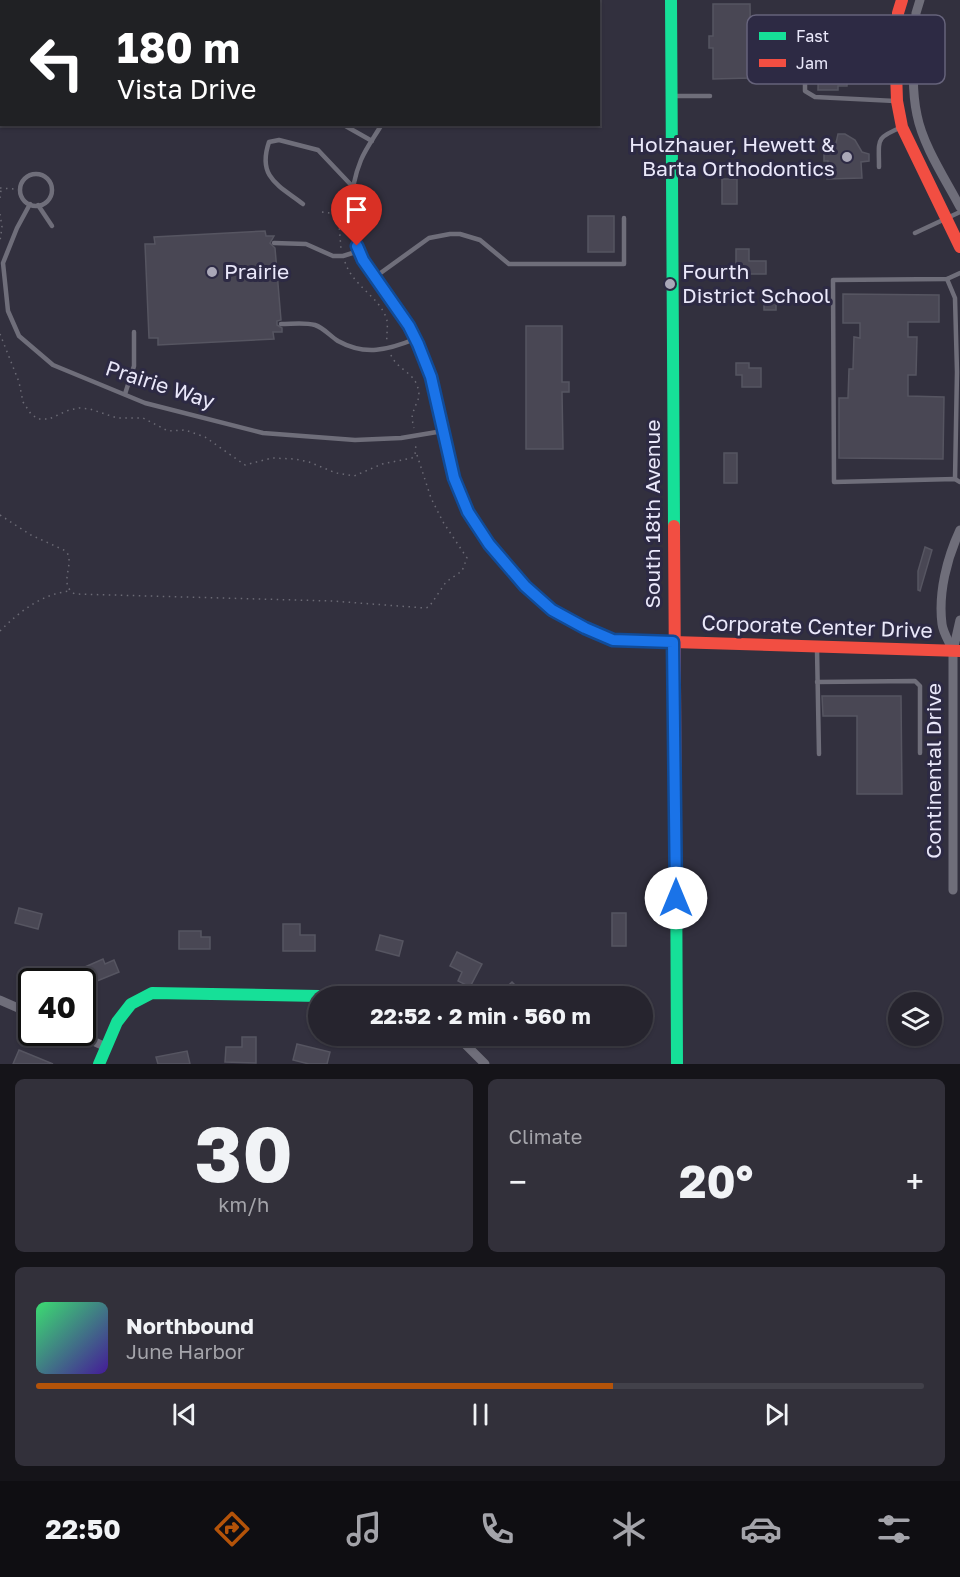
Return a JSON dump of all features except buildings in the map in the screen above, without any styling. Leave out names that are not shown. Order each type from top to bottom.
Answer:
[{"type":"street","name":"South 18th Avenue","points":[[670,0],[677,1064]]},
{"type":"street","points":[[898,15],[902,0]]},
{"type":"street","points":[[916,15],[920,0]]},
{"type":"street","points":[[897,84],[897,101],[902,127],[953,225],[960,246]]},
{"type":"street","points":[[914,84],[917,118],[923,136],[960,207]]},
{"type":"street","name":"Continental Drive","points":[[957,651],[942,626],[942,604],[944,577],[960,530]]},
{"type":"street","name":"Continental Drive","points":[[953,890],[957,852],[957,651],[960,620]]},
{"type":"street","name":"Corporate Center Drive","points":[[673,642],[957,651]]},
{"type":"street","points":[[99,1064],[117,1022],[131,1004],[152,993],[308,996]]},
{"type":"street","points":[[0,1000],[18,1008]]},
{"type":"street","points":[[96,1042],[106,1047]]},
{"type":"street","points":[[467,1046],[485,1064]]},
{"type":"lane","points":[[805,84],[805,91],[815,97],[897,101]]},
{"type":"lane","points":[[670,96],[710,96]]},
{"type":"lane","points":[[346,126],[372,141]]},
{"type":"lane","points":[[381,126],[361,159],[353,187],[351,215],[359,251],[400,312],[415,339],[431,377],[454,478],[468,512],[489,544],[525,586],[552,610],[613,640],[673,642]]},
{"type":"lane","points":[[879,167],[880,139],[902,127]]},
{"type":"lane","points":[[303,204],[274,182],[267,171],[264,163],[269,142],[279,140],[318,150],[353,187]]},
{"type":"lane","points":[[37,174],[46,178],[51,188],[49,198],[38,205],[26,202],[21,194],[21,184],[28,177],[37,174]]},
{"type":"lane","name":"Prairie Way","points":[[30,204],[3,262],[8,311],[19,336],[52,365],[145,403],[263,433],[355,440],[415,436],[443,431]]},
{"type":"lane","points":[[38,205],[52,226]]},
{"type":"lane","points":[[915,233],[953,225],[960,212]]},
{"type":"lane","points":[[375,277],[429,238],[450,234],[460,234],[480,240],[509,264],[624,264],[624,218]]},
{"type":"lane","points":[[274,243],[306,244],[333,256],[343,256],[359,251]]},
{"type":"lane","points":[[947,279],[955,298],[958,481],[834,482],[833,280],[947,279],[960,273]]},
{"type":"lane","points":[[281,324],[312,324],[321,327],[345,345],[365,351],[389,348],[415,339]]},
{"type":"lane","points":[[125,394],[134,366],[134,332]]},
{"type":"lane","points":[[817,646],[819,754]]},
{"type":"lane","points":[[817,681],[915,681],[920,686],[920,753]]},
{"type":"path","points":[[0,198],[1,188],[14,189]]},
{"type":"path","points":[[0,631],[31,604],[56,593],[70,591],[82,595],[191,596],[429,607],[446,582],[462,571],[466,558],[430,498],[416,451],[412,418],[419,400],[417,386],[412,376],[393,359],[389,348],[386,317],[355,281],[343,256],[334,206]]},
{"type":"path","points":[[322,212],[337,214]]},
{"type":"path","points":[[0,213],[2,227],[0,241]]},
{"type":"path","points":[[0,334],[19,382],[25,406],[31,414],[42,420],[79,408],[90,409],[117,418],[143,418],[168,431],[185,430],[198,434],[218,445],[241,464],[272,458],[296,459],[347,475],[359,475],[382,464],[408,460],[414,456],[416,451]]},
{"type":"path","points":[[0,515],[31,535],[66,550],[69,558],[66,584],[70,591]]},
{"type":"traffic: fast","points":[[671,0],[674,526]]},
{"type":"traffic: fast","points":[[676,840],[677,1064]]},
{"type":"traffic: fast","points":[[99,1064],[117,1022],[131,1004],[152,993],[308,996]]},
{"type":"traffic: jam","points":[[898,15],[902,0]]},
{"type":"traffic: jam","points":[[896,84],[902,127],[960,247]]},
{"type":"traffic: jam","points":[[674,526],[676,840]]},
{"type":"traffic: jam","points":[[673,642],[960,651]]},
{"type":"place","name":"Holzhauer, Hewett & Barta Orthodontics","points":[[847,157]]},
{"type":"place","name":"Prairie","points":[[212,272]]},
{"type":"place","name":"Fourth District School","points":[[670,284]]},
{"type":"route","points":[[357,246],[363,260],[400,312],[418,344],[431,377],[454,478],[468,512],[489,544],[525,586],[552,610],[585,628],[613,640],[673,642],[676,898]]}]
